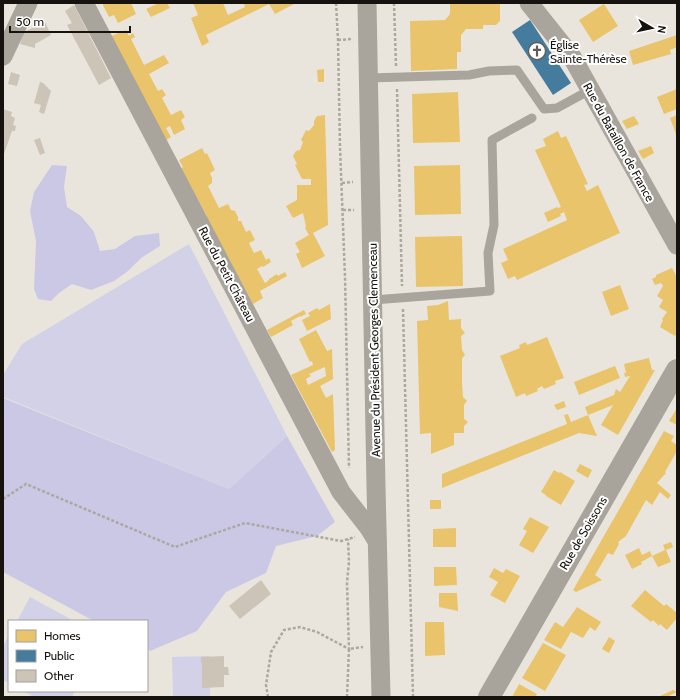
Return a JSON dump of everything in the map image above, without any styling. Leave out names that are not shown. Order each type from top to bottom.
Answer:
[{"type":"main road","name":"Rue de Soissons","points":[[489,697],[677,370]]},
{"type":"street","points":[[3,56],[28,3]]},
{"type":"street","name":"Rue du Petit Château","points":[[84,3],[341,492],[369,528],[377,541]]},
{"type":"street","name":"Avenue du Président Georges Clemenceau","points":[[367,3],[381,697]]},
{"type":"street","name":"Rue du Bataillon de France","points":[[529,3],[572,57],[677,245]]},
{"type":"lane","points":[[369,78],[469,75],[489,71],[517,70],[544,109],[557,108],[590,90]]},
{"type":"lane","points":[[373,300],[490,291],[488,253],[494,225],[492,140],[532,118]]},
{"type":"path","points":[[336,3],[345,277],[349,473]]},
{"type":"path","points":[[394,3],[413,697]]},
{"type":"path","points":[[3,499],[26,484],[174,547],[244,523],[334,540]]},
{"type":"path","points":[[347,697],[348,539]]},
{"type":"path","points":[[268,697],[266,685],[271,652],[284,630],[300,627],[317,632],[348,649],[380,645]]},
{"type":"shaded area","points":[[52,165],[67,166],[64,187],[67,207],[81,216],[94,232],[100,251],[115,249],[135,236],[159,233],[160,246],[141,258],[128,271],[114,281],[91,290],[72,284],[51,301],[38,299],[34,289],[36,241],[30,211],[34,192]]},
{"type":"shaded area","points":[[189,244],[287,436],[229,489],[3,397],[3,375],[22,344]]},
{"type":"shaded area","points":[[3,398],[229,489],[287,436],[335,522],[317,536],[276,546],[266,573],[226,592],[197,631],[150,651],[148,650],[148,620],[92,620],[3,572]]},
{"type":"shaded area","points":[[30,597],[72,620],[18,620]]},
{"type":"shaded area","points":[[8,637],[8,682],[3,680],[3,646]]},
{"type":"shaded area","points":[[210,656],[210,697],[173,697],[172,657]]},
{"type":"shaded area","points":[[25,692],[74,692],[72,697],[34,697]]},
{"type":"building: Homes","points":[[102,3],[131,3],[136,14],[118,23],[114,15],[109,17]]},
{"type":"building: Homes","points":[[159,3],[167,3],[170,8],[151,17],[146,9]]},
{"type":"building: Homes","points":[[193,3],[223,3],[228,15],[245,7],[244,3],[296,3],[275,14],[269,4],[206,35],[209,42],[202,46],[191,18],[198,15]]},
{"type":"building: Homes","points":[[450,3],[500,3],[500,21],[496,25],[483,25],[483,29],[466,29],[461,35],[461,52],[457,52],[457,69],[411,71],[410,21],[445,20],[450,14]]},
{"type":"building: Homes","points":[[604,4],[618,26],[593,42],[579,20]]},
{"type":"building: Homes","points":[[126,30],[129,36],[133,33],[135,37],[131,39],[144,65],[164,55],[169,63],[149,74],[158,91],[162,89],[166,95],[162,98],[171,115],[181,110],[185,117],[181,120],[185,129],[174,135],[170,126],[166,128],[171,137],[165,141],[111,36]]},
{"type":"building: Homes","points":[[677,35],[677,47],[670,50],[671,54],[633,65],[629,51]]},
{"type":"building: Homes","points":[[324,69],[324,82],[318,82],[317,70]]},
{"type":"building: Homes","points":[[677,89],[677,109],[664,114],[657,97]]},
{"type":"building: Homes","points":[[458,92],[460,142],[413,143],[412,94]]},
{"type":"building: Homes","points":[[325,115],[328,225],[313,233],[325,256],[302,268],[296,254],[300,252],[295,243],[309,235],[305,228],[303,213],[293,218],[286,206],[297,200],[297,185],[311,185],[311,179],[302,179],[295,165],[297,164],[293,156],[296,151],[300,150],[303,142],[301,140],[306,130],[309,131],[314,125],[314,121],[317,116]]},
{"type":"building: Homes","points":[[677,115],[677,137],[670,118]]},
{"type":"building: Homes","points":[[634,116],[639,124],[627,129],[622,121]]},
{"type":"building: Homes","points":[[558,131],[561,138],[566,136],[588,184],[584,185],[587,191],[598,185],[620,233],[517,280],[515,276],[508,279],[501,263],[508,260],[503,249],[567,220],[564,212],[560,214],[561,216],[548,222],[544,213],[557,207],[561,207],[535,150],[546,146],[543,139]]},
{"type":"building: Homes","points":[[651,146],[654,153],[643,159],[638,151]]},
{"type":"building: Homes","points":[[202,148],[205,154],[207,153],[215,170],[210,173],[212,183],[208,186],[219,208],[228,204],[231,210],[235,211],[238,221],[241,221],[246,232],[250,230],[255,240],[249,243],[254,253],[261,250],[266,260],[269,258],[271,262],[257,269],[265,283],[277,274],[278,276],[285,272],[287,276],[260,291],[263,298],[253,304],[207,216],[180,169],[183,167],[179,160]]},
{"type":"building: Homes","points":[[460,165],[461,214],[415,215],[414,166]]},
{"type":"building: Homes","points":[[462,236],[463,286],[416,287],[415,237]]},
{"type":"building: Homes","points":[[672,268],[677,277],[677,332],[675,336],[660,327],[663,320],[662,319],[667,312],[659,307],[663,300],[657,296],[663,286],[661,283],[655,285],[652,279],[656,277],[656,275]]},
{"type":"building: Homes","points":[[620,285],[629,309],[611,316],[602,292]]},
{"type":"building: Homes","points":[[448,301],[449,320],[461,319],[461,328],[465,333],[461,336],[462,350],[465,355],[462,358],[462,383],[463,397],[467,401],[464,405],[464,419],[468,422],[464,426],[464,433],[454,433],[454,445],[431,454],[431,433],[420,434],[417,321],[428,320],[427,306],[438,305]]},
{"type":"building: Homes","points":[[330,304],[331,319],[307,331],[302,320],[310,316],[308,313],[317,308],[319,310]]},
{"type":"building: Homes","points":[[304,310],[306,314],[291,321],[293,325],[271,337],[267,330]]},
{"type":"building: Homes","points":[[316,330],[327,351],[332,349],[333,379],[320,386],[326,398],[333,394],[335,450],[332,452],[291,375],[313,365],[312,361],[310,362],[299,339]],"holes":[[[325,367],[326,376],[308,385],[306,379],[311,376],[309,374]]]},
{"type":"building: Homes","points":[[547,337],[564,378],[555,381],[556,384],[544,389],[542,386],[537,389],[538,391],[526,396],[525,393],[516,397],[500,356],[520,348],[519,345],[526,342],[527,345]]},
{"type":"building: Homes","points":[[649,358],[652,370],[655,370],[618,435],[601,425],[613,405],[588,415],[585,407],[614,395],[616,389],[620,392],[630,376],[625,377],[624,373],[626,373],[624,364]]},
{"type":"building: Homes","points":[[615,366],[620,378],[579,395],[574,382]]},
{"type":"building: Homes","points":[[564,401],[566,407],[557,410],[554,405]]},
{"type":"building: Homes","points":[[677,408],[677,425],[669,421]]},
{"type":"building: Homes","points":[[568,414],[571,422],[588,415],[597,436],[579,433],[442,488],[442,474],[567,424],[564,415]]},
{"type":"building: Homes","points":[[664,431],[674,436],[671,441],[677,445],[677,451],[665,472],[666,473],[657,483],[671,495],[668,499],[660,492],[652,505],[646,500],[626,536],[618,542],[619,544],[613,555],[608,553],[595,575],[602,580],[576,592],[573,590]]},
{"type":"building: Homes","points":[[580,464],[592,470],[588,478],[576,471]]},
{"type":"building: Homes","points":[[554,470],[575,481],[561,505],[541,492]]},
{"type":"building: Homes","points":[[430,500],[441,500],[441,509],[430,509]]},
{"type":"building: Homes","points":[[530,517],[549,527],[533,553],[519,545],[527,531],[523,529]]},
{"type":"building: Homes","points":[[456,528],[456,547],[433,547],[433,529]]},
{"type":"building: Homes","points":[[671,542],[673,547],[666,550],[671,562],[658,567],[652,556],[665,550],[663,545]]},
{"type":"building: Homes","points":[[639,548],[642,555],[650,551],[652,556],[641,562],[642,564],[632,569],[625,555]]},
{"type":"building: Homes","points":[[434,567],[456,567],[457,585],[434,586]]},
{"type":"building: Homes","points":[[494,568],[503,573],[506,569],[520,576],[505,603],[490,595],[498,582],[489,577]]},
{"type":"building: Homes","points":[[645,590],[664,606],[666,604],[677,613],[677,618],[667,630],[660,624],[659,626],[653,620],[651,622],[631,606]]},
{"type":"building: Homes","points":[[439,593],[457,593],[458,611],[439,607]]},
{"type":"building: Homes","points":[[577,607],[601,622],[595,631],[590,627],[583,638],[571,632],[561,649],[544,640],[555,622],[563,627]]},
{"type":"building: Homes","points":[[425,622],[444,622],[445,655],[425,656]]},
{"type":"building: Homes","points":[[609,637],[615,641],[609,653],[602,649]]},
{"type":"building: Homes","points":[[543,643],[566,655],[545,691],[522,678]]},
{"type":"building: Homes","points":[[519,684],[537,694],[535,697],[512,697]]},
{"type":"building: Homes","points":[[673,690],[677,692],[667,697],[658,697]]},
{"type":"building: Public","name":"Église Sainte-Thérèse","points":[[530,20],[571,83],[553,95],[512,32]]},
{"type":"building: Other","points":[[74,5],[111,78],[99,85],[67,25],[72,23],[65,11]]},
{"type":"building: Other","points":[[45,22],[51,35],[35,44],[35,48],[20,44],[24,32]]},
{"type":"building: Other","points":[[11,72],[20,75],[17,86],[8,84]]},
{"type":"building: Other","points":[[40,82],[51,91],[44,114],[39,112],[41,105],[34,103]]},
{"type":"building: Other","points":[[3,109],[12,112],[11,116],[15,118],[13,125],[16,126],[15,131],[12,131],[3,157]]},
{"type":"building: Other","points":[[40,138],[45,153],[40,155],[34,140]]},
{"type":"building: Other","points":[[261,580],[271,594],[240,619],[229,606]]},
{"type":"building: Other","points":[[224,656],[224,667],[228,667],[229,675],[224,675],[224,687],[202,688],[201,657]]},
{"type":"place","name":"Église Sainte-Thérèse","points":[[537,51]]}]
